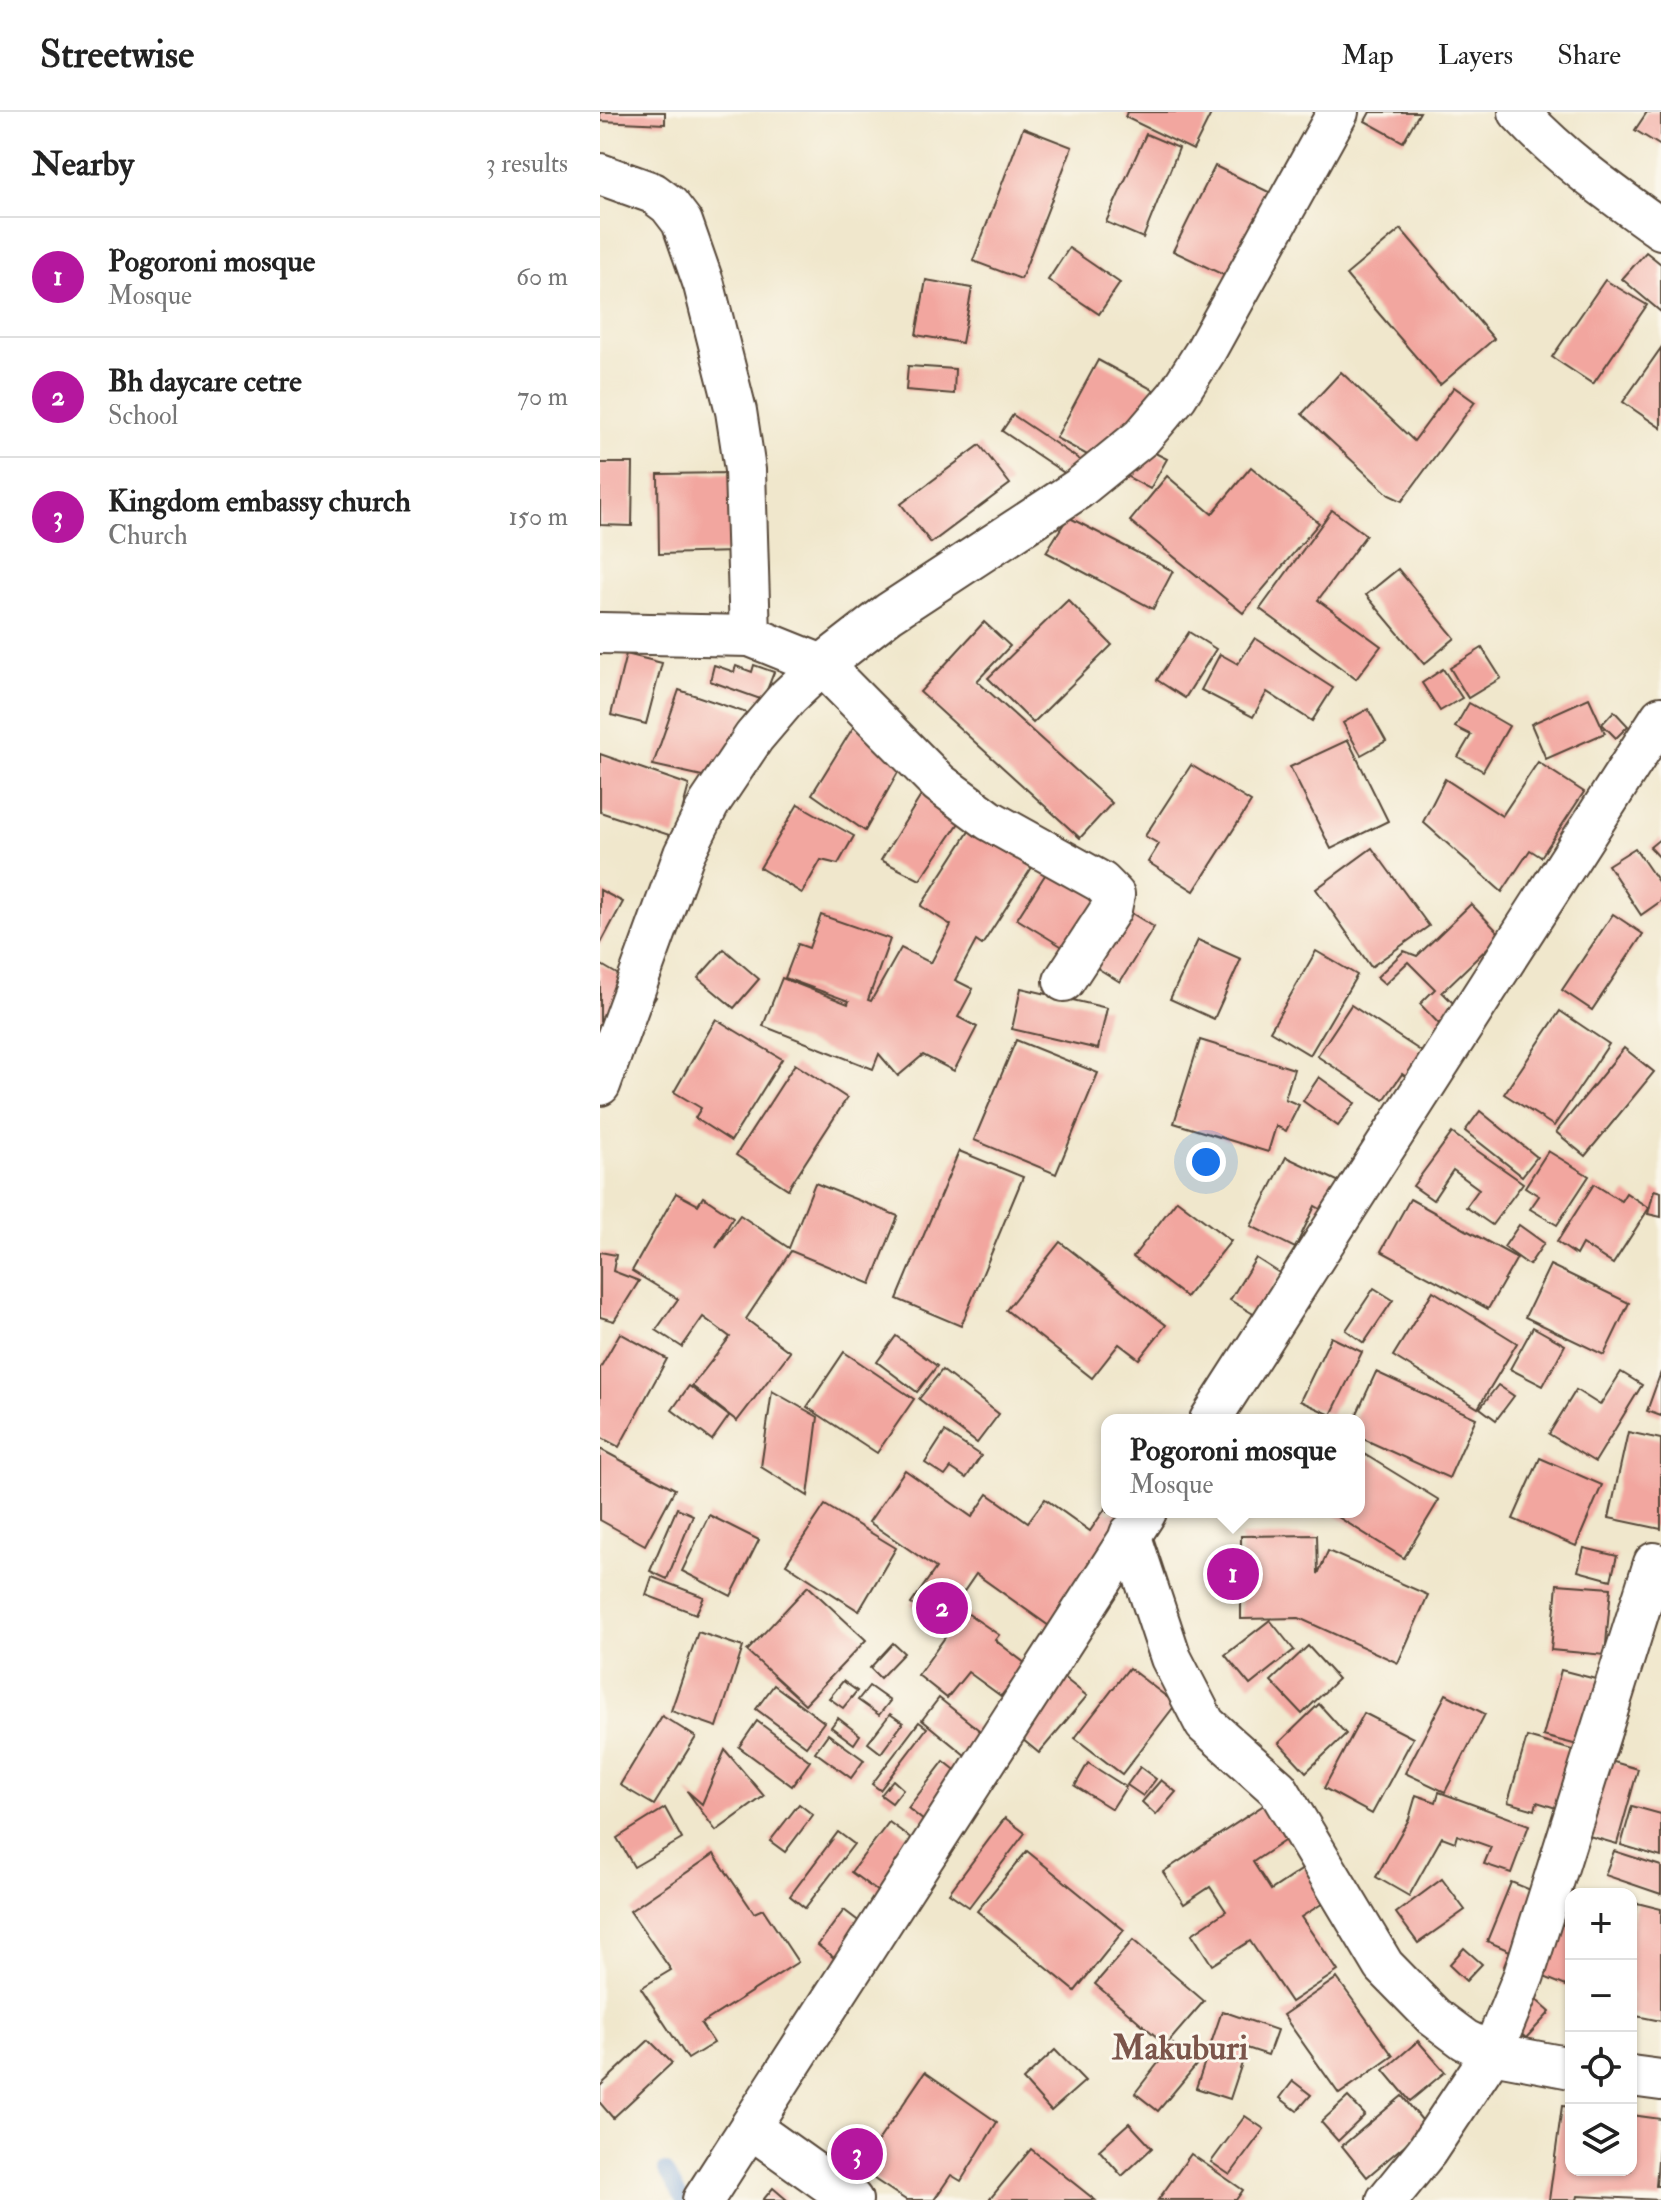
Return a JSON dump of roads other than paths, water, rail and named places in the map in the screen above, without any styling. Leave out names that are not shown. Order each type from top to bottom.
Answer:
[{"type":"street","points":[[600,1085],[684,854],[709,804],[754,737],[788,697],[822,665],[889,613],[1078,489],[1142,437],[1177,396],[1205,352],[1338,112]]},
{"type":"street","points":[[1519,112],[1540,135],[1602,187],[1661,229]]},
{"type":"street","points":[[600,174],[653,193],[669,205],[682,222],[704,285],[736,411],[745,470],[750,636]]},
{"type":"street","points":[[600,633],[750,636],[822,665],[939,783],[989,820],[1101,882],[1114,895],[1111,909],[1064,981]]},
{"type":"street","points":[[1214,1414],[1661,717]]},
{"type":"street","points":[[1138,1523],[1171,1658],[1205,1724],[1278,1789],[1384,1966],[1433,2016],[1465,2040],[1492,2053],[1565,2067]]},
{"type":"street","points":[[703,2200],[1138,1523]]},
{"type":"street","points":[[1387,2200],[1426,2152],[1492,2053],[1524,1975],[1654,1563]]},
{"type":"street","points":[[1637,2077],[1661,2080]]},
{"type":"street","points":[[751,2128],[852,2200]]},
{"type":"waterway","points":[[665,2170],[683,2200]]},
{"type":"place","name":"Pogoroni mosque","points":[[1233,1574]]},
{"type":"place","name":"Bh daycare cetre","points":[[942,1608]]},
{"type":"place","name":"Kingdom embassy church","points":[[857,2154]]},
{"type":"district","name":"Makuburi","points":[[1180,2048]]}]
